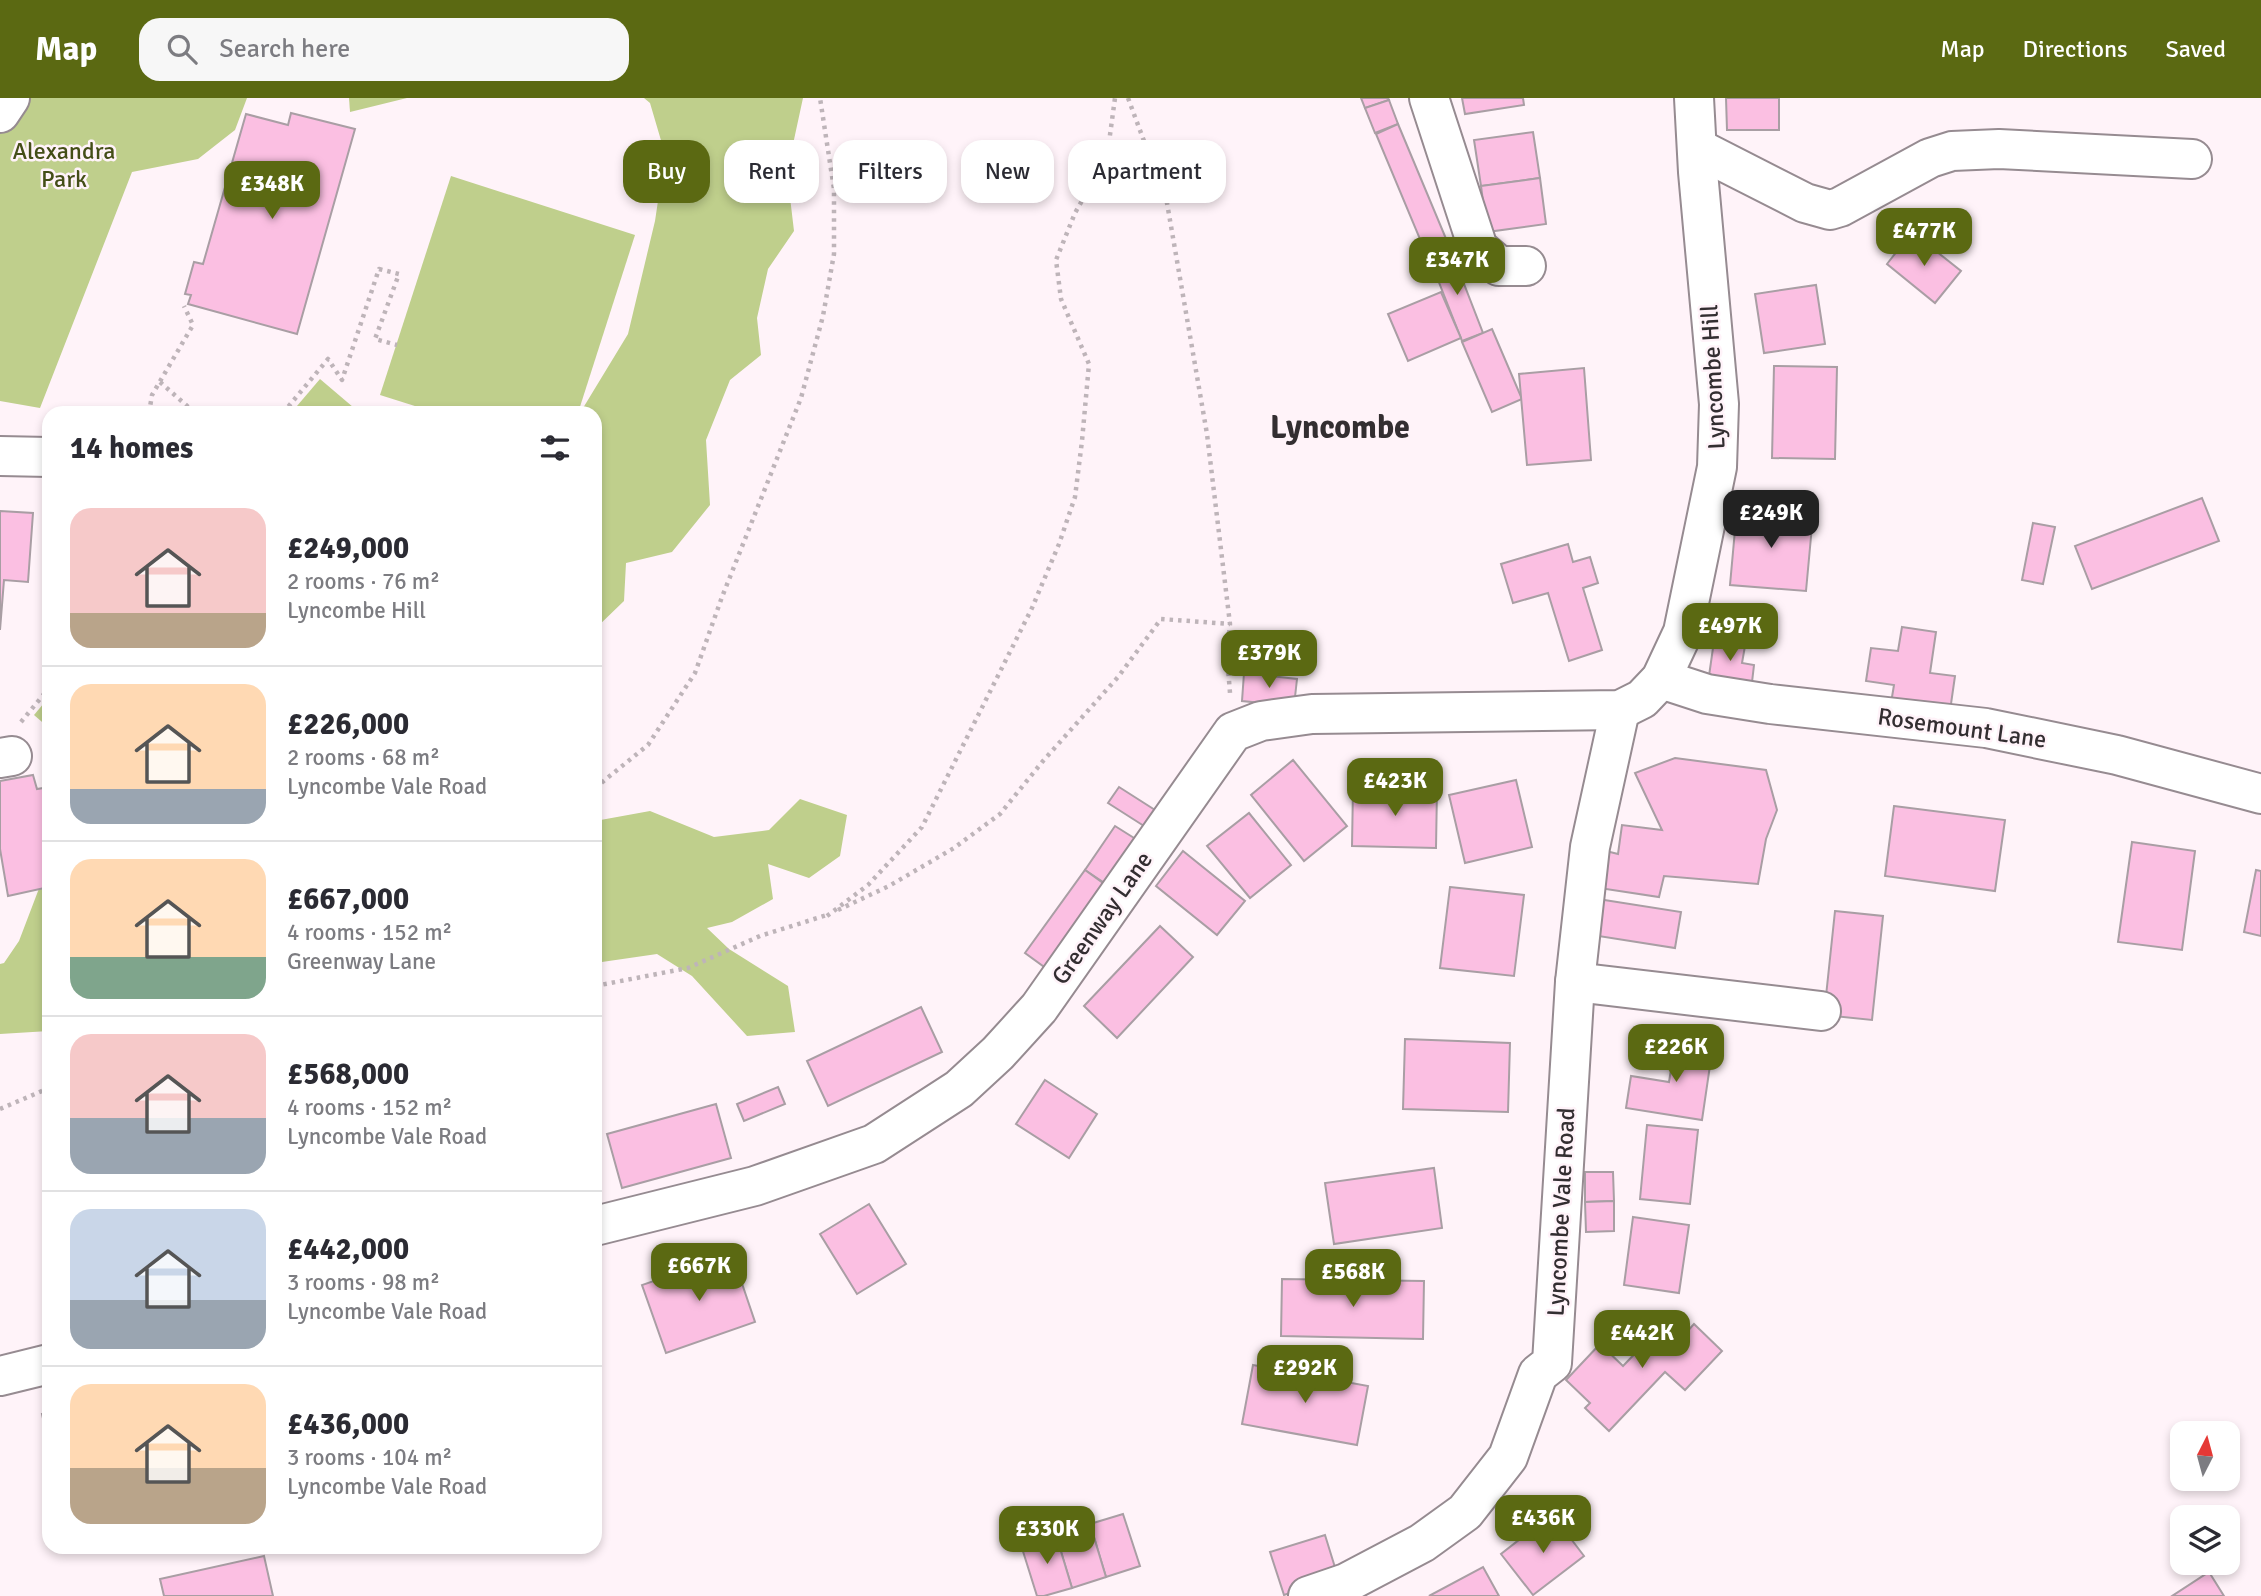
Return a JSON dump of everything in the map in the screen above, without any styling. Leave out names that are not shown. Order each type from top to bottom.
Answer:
[{"type":"street","points":[[0,113],[10,98]]},
{"type":"street","points":[[1429,98],[1478,248],[1499,265],[1526,267]]},
{"type":"street","name":"Lyncombe Hill","points":[[1620,710],[1642,699],[1661,679],[1683,632],[1717,467],[1719,404],[1694,98]]},
{"type":"street","points":[[1697,148],[1805,204],[1830,210],[1930,158],[1952,151],[1999,149],[2192,159]]},
{"type":"street","points":[[0,456],[42,457]]},
{"type":"street","name":"Rosemount Lane","points":[[1661,679],[1707,694],[1770,704],[1986,728],[2037,737],[2117,755],[2261,794]]},
{"type":"street","points":[[1233,732],[1261,721],[1311,714],[1620,710]]},
{"type":"street","name":"Lyncombe Vale Road","points":[[1308,1596],[1346,1583],[1422,1544],[1465,1512],[1508,1457],[1538,1374],[1552,1363],[1575,982],[1590,847],[1620,710]]},
{"type":"street","name":"Greenway Lane","points":[[602,1224],[755,1186],[874,1144],[959,1089],[998,1053],[1039,1008],[1233,732]]},
{"type":"street","points":[[1575,982],[1821,1011]]},
{"type":"street","points":[[0,1376],[42,1366]]},
{"type":"path","points":[[602,782],[648,744],[695,673],[722,597],[801,398],[823,316],[834,254],[834,189],[820,98]]},
{"type":"path","points":[[827,916],[868,885],[922,827],[1032,608],[1059,544],[1075,497],[1089,364],[1061,299],[1056,260],[1075,213],[1107,157],[1115,98]]},
{"type":"path","points":[[1128,98],[1167,203],[1207,434],[1230,624],[1227,655],[1233,732]]},
{"type":"path","points":[[289,406],[328,359],[342,380],[379,269],[398,274],[375,339],[397,345]]},
{"type":"path","points":[[150,406],[152,394],[193,325],[184,306]]},
{"type":"path","points":[[160,382],[187,406]]},
{"type":"path","points":[[602,985],[688,968],[760,936],[827,916],[889,886],[954,848],[1000,814],[1118,677],[1161,619],[1230,624]]},
{"type":"path","points":[[0,1109],[42,1091]]},
{"type":"green space","name":"Alexandra Park","points":[[0,98],[247,98],[235,130],[198,159],[132,172],[40,408],[0,401]]},
{"type":"green space","points":[[349,98],[407,98],[350,112]]},
{"type":"green space","points":[[644,98],[803,98],[794,140],[724,140],[724,203],[791,203],[794,231],[768,269],[757,318],[761,355],[730,380],[706,440],[710,505],[672,552],[626,563],[624,601],[602,622],[602,406],[584,406],[628,334],[658,203],[710,203],[710,140],[661,140],[650,103]]},
{"type":"green space","points":[[451,176],[635,235],[580,406],[415,406],[380,395]]},
{"type":"green space","points":[[320,379],[352,406],[297,406]]},
{"type":"green space","points":[[42,705],[42,722],[34,715]]},
{"type":"green space","points":[[800,799],[847,815],[840,856],[809,878],[768,864],[773,899],[732,922],[707,928],[729,949],[788,986],[795,1032],[747,1036],[692,976],[657,954],[602,962],[602,820],[650,811],[714,837],[769,830]]},
{"type":"green space","points":[[42,881],[42,1031],[0,1034],[0,964],[4,963],[19,941]]},
{"type":"building","points":[[1361,98],[1388,98],[1389,100],[1365,108]]},
{"type":"building","points":[[1462,98],[1523,98],[1524,105],[1465,114]]},
{"type":"building","points":[[1726,98],[1779,98],[1779,130],[1727,130]]},
{"type":"building","points":[[1389,100],[1398,124],[1375,133],[1365,108]]},
{"type":"building","points":[[291,113],[355,129],[297,334],[188,304],[191,295],[185,294],[194,262],[203,264],[246,114],[288,125]]},
{"type":"building","points":[[1398,124],[1452,253],[1430,263],[1376,134]]},
{"type":"building","points":[[1533,132],[1540,178],[1481,186],[1474,140]]},
{"type":"building","points":[[1540,178],[1546,224],[1487,232],[1481,186]]},
{"type":"building","points":[[1912,232],[1961,271],[1935,303],[1887,264]]},
{"type":"building","points":[[1452,253],[1483,333],[1462,341],[1431,262]]},
{"type":"building","points":[[1816,285],[1825,344],[1764,353],[1755,294]]},
{"type":"building","points":[[1441,292],[1461,338],[1408,361],[1388,314]]},
{"type":"building","points":[[1492,329],[1522,399],[1492,412],[1462,342]]},
{"type":"building","points":[[1774,366],[1837,367],[1835,459],[1772,458]]},
{"type":"building","points":[[1584,368],[1591,460],[1527,465],[1519,374]]},
{"type":"building","points":[[2202,498],[2219,541],[2092,589],[2075,546]]},
{"type":"building","points":[[1737,508],[1813,515],[1806,591],[1730,585]]},
{"type":"building","points":[[0,511],[33,513],[28,582],[4,580],[0,630]]},
{"type":"building","points":[[2033,523],[2055,527],[2043,584],[2022,580]]},
{"type":"building","points":[[1568,544],[1573,562],[1590,557],[1598,583],[1583,588],[1602,650],[1569,661],[1548,593],[1513,603],[1501,564]]},
{"type":"building","points":[[1902,627],[1936,632],[1930,673],[1955,676],[1950,711],[1891,703],[1894,685],[1866,681],[1871,648],[1898,651]]},
{"type":"building","points":[[1714,641],[1745,646],[1742,663],[1754,665],[1752,682],[1709,676]]},
{"type":"building","points":[[1244,673],[1297,679],[1294,706],[1242,701]]},
{"type":"building","points":[[1675,758],[1766,770],[1777,810],[1766,839],[1758,884],[1664,876],[1659,897],[1586,886],[1590,847],[1618,854],[1622,825],[1662,830],[1635,773]]},
{"type":"building","points":[[1293,760],[1347,826],[1304,861],[1251,795]]},
{"type":"building","points":[[33,775],[37,789],[42,788],[42,889],[8,896],[0,849],[0,781]]},
{"type":"building","points":[[1516,780],[1532,847],[1465,863],[1449,795]]},
{"type":"building","points":[[1119,787],[1155,810],[1144,826],[1108,803]]},
{"type":"building","points":[[1353,788],[1437,789],[1436,848],[1352,846]]},
{"type":"building","points":[[1894,806],[2005,820],[1995,891],[1885,876]]},
{"type":"building","points":[[1249,813],[1291,865],[1250,898],[1207,846]]},
{"type":"building","points":[[1115,826],[1142,843],[1112,888],[1085,870]]},
{"type":"building","points":[[2132,842],[2195,851],[2182,950],[2118,942]]},
{"type":"building","points":[[1183,851],[1245,901],[1217,935],[1156,886]]},
{"type":"building","points":[[1085,870],[1114,891],[1054,974],[1025,953]]},
{"type":"building","points":[[2256,870],[2261,871],[2261,936],[2244,932]]},
{"type":"building","points":[[1450,887],[1524,895],[1514,976],[1440,968]]},
{"type":"building","points":[[1598,899],[1681,912],[1675,948],[1592,935]]},
{"type":"building","points":[[1835,911],[1883,916],[1872,1020],[1824,1015]]},
{"type":"building","points":[[1160,926],[1193,957],[1117,1038],[1084,1006]]},
{"type":"building","points":[[921,1007],[942,1052],[828,1106],[807,1061]]},
{"type":"building","points":[[1405,1039],[1510,1043],[1508,1112],[1403,1109]]},
{"type":"building","points":[[1676,1039],[1713,1045],[1702,1120],[1626,1108],[1631,1076],[1669,1082]]},
{"type":"building","points":[[1045,1080],[1097,1114],[1069,1158],[1016,1124]]},
{"type":"building","points":[[778,1087],[785,1104],[744,1121],[737,1104]]},
{"type":"building","points":[[716,1104],[731,1158],[622,1188],[607,1134]]},
{"type":"building","points":[[1647,1125],[1698,1130],[1690,1204],[1640,1199]]},
{"type":"building","points":[[1434,1168],[1442,1228],[1334,1244],[1325,1183]]},
{"type":"building","points":[[1585,1172],[1613,1172],[1614,1201],[1585,1202]]},
{"type":"building","points":[[1614,1201],[1614,1231],[1586,1232],[1585,1202]]},
{"type":"building","points":[[869,1204],[906,1264],[857,1294],[820,1234]]},
{"type":"building","points":[[1633,1217],[1689,1225],[1679,1293],[1624,1285]]},
{"type":"building","points":[[732,1254],[755,1322],[666,1353],[642,1285]]},
{"type":"building","points":[[1282,1279],[1424,1281],[1423,1339],[1281,1336]]},
{"type":"building","points":[[1664,1313],[1685,1334],[1694,1324],[1722,1351],[1685,1390],[1665,1372],[1609,1431],[1585,1408],[1590,1403],[1566,1380],[1600,1344],[1623,1366],[1650,1338],[1645,1333]]},
{"type":"building","points":[[1253,1365],[1368,1386],[1357,1445],[1242,1424]]},
{"type":"building","points":[[1123,1514],[1140,1566],[1106,1577],[1090,1524]]},
{"type":"building","points":[[1552,1514],[1584,1556],[1533,1595],[1501,1554]]},
{"type":"building","points":[[1090,1524],[1106,1577],[1072,1588],[1056,1535]]},
{"type":"building","points":[[1056,1535],[1072,1588],[1037,1596],[1021,1545]]},
{"type":"building","points":[[1325,1535],[1338,1577],[1284,1595],[1270,1552]]},
{"type":"building","points":[[264,1556],[273,1596],[164,1596],[160,1579]]},
{"type":"building","points":[[1483,1567],[1499,1596],[1429,1596]]},
{"type":"building","points":[[2204,1575],[2211,1575],[2224,1596],[2172,1596]]},
{"type":"district","name":"Lyncombe","points":[[1340,427]]}]
